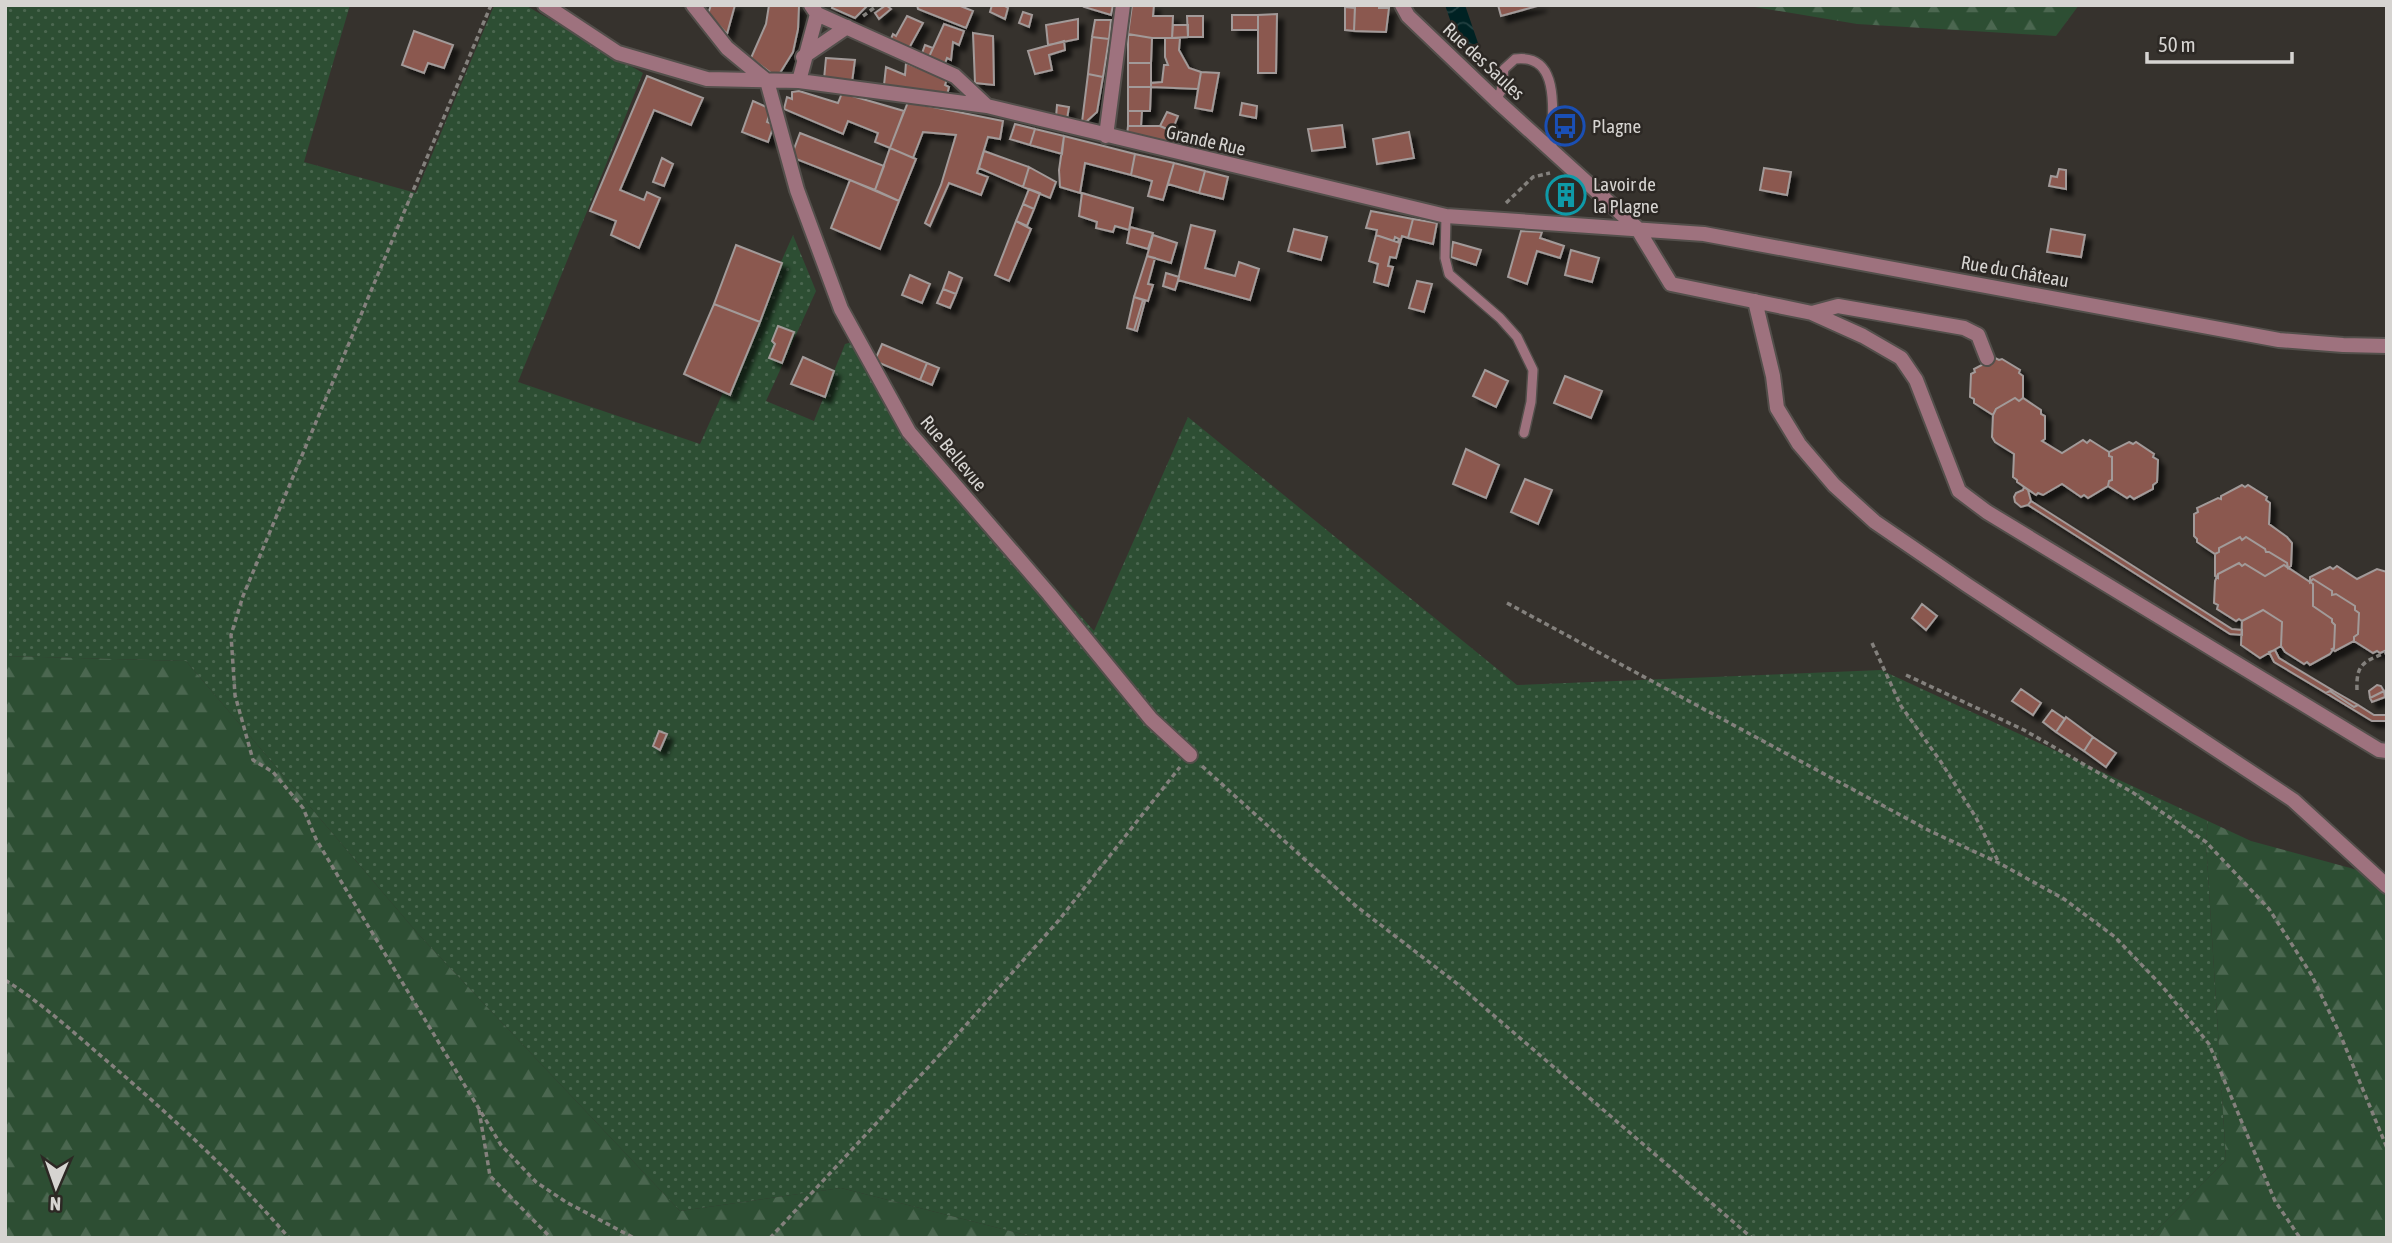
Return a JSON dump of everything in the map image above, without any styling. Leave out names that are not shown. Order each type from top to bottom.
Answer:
[{"type":"street","name":"Grande Rue","points":[[545,5],[618,53],[707,79],[799,81],[987,106],[1446,216],[1637,228]]},
{"type":"street","points":[[693,5],[727,48],[767,80]]},
{"type":"street","points":[[1106,136],[1123,5]]},
{"type":"street","name":"Rue des Saules","points":[[1402,5],[1408,16],[1496,100],[1637,228],[1671,284],[1812,313]]},
{"type":"street","points":[[799,81],[814,10],[955,76],[987,106]]},
{"type":"street","points":[[803,57],[846,27]]},
{"type":"street","name":"Rue Bellevue","points":[[767,80],[797,190],[841,309],[909,432],[1049,594],[1151,719],[1190,755]]},
{"type":"street","name":"Rue du Château","points":[[1637,228],[1704,234],[2279,340],[2387,346]]},
{"type":"street","points":[[1755,301],[1773,376],[1777,408],[1799,444],[1834,485],[1875,522],[2293,800],[2387,886]]},
{"type":"street","points":[[1812,313],[1838,306],[1964,328],[1978,335],[1987,358]]},
{"type":"street","points":[[1812,313],[1863,336],[1901,358],[1916,380],[1959,491],[1999,519],[2379,750],[2387,751]]},
{"type":"lane","points":[[1496,100],[1501,91],[1504,69],[1508,64],[1522,58],[1532,59],[1545,67],[1550,82],[1552,149]]},
{"type":"lane","points":[[1446,216],[1445,258],[1449,274],[1500,317],[1517,337],[1532,370],[1531,402],[1524,433]]},
{"type":"path","points":[[491,5],[243,596],[231,635],[235,695],[253,760],[272,772],[303,808],[316,839],[501,1145],[536,1182],[566,1202],[634,1238]]},
{"type":"path","points":[[1498,220],[1500,210],[1533,177],[1549,172],[1553,176]]},
{"type":"path","points":[[1507,603],[1930,831],[1999,863],[2064,899],[2115,937],[2170,995],[2209,1044],[2275,1201],[2300,1238]]},
{"type":"path","points":[[1872,643],[1901,706],[1975,816],[1999,863]]},
{"type":"path","points":[[2357,690],[2357,673],[2364,662],[2387,652]]},
{"type":"path","points":[[1906,674],[2024,730],[2132,792],[2206,842],[2269,909],[2311,974],[2340,1034],[2387,1148]]},
{"type":"path","points":[[770,1238],[934,1061],[1059,920],[1190,755],[1356,906],[1455,982],[1752,1238]]},
{"type":"path","points":[[5,979],[32,997],[154,1101],[261,1205],[289,1238]]},
{"type":"path","points":[[479,1108],[490,1176],[551,1238]]},
{"type":"green space","points":[[5,5],[350,5],[304,162],[416,193],[493,8],[496,5],[525,5],[643,73],[518,382],[700,444],[793,235],[816,291],[766,401],[814,421],[845,344],[863,339],[909,418],[950,470],[1094,631],[1188,417],[1517,685],[1881,670],[2208,821],[2206,842],[2226,1160],[2149,1238],[1038,1238],[841,1188],[680,1211],[419,935],[186,661],[5,656]]},
{"type":"green space","points":[[1743,5],[2079,5],[2056,36],[1857,24]]},
{"type":"green space","points":[[5,656],[186,661],[419,935],[680,1211],[841,1188],[1038,1238],[5,1238]]},
{"type":"green space","points":[[2208,821],[2251,841],[2387,878],[2387,1238],[2149,1238],[2226,1160],[2206,842]]},
{"type":"water","points":[[1445,5],[1465,5],[1478,43],[1460,49]]},
{"type":"building","points":[[711,5],[735,5],[727,34],[708,14]]},
{"type":"building","points":[[769,5],[799,6],[793,52],[780,73],[771,73],[751,58],[766,24]]},
{"type":"building","points":[[833,5],[868,5],[855,18],[832,8]]},
{"type":"building","points":[[886,5],[891,9],[879,19],[875,13]]},
{"type":"building","points":[[917,5],[958,5],[973,11],[966,28],[918,9]]},
{"type":"building","points":[[992,5],[1008,8],[1005,19],[990,12]]},
{"type":"building","points":[[1113,5],[1111,15],[1084,7]]},
{"type":"building","points":[[1132,5],[1154,5],[1153,16],[1173,16],[1172,38],[1128,34]]},
{"type":"building","points":[[1355,5],[1379,5],[1379,8],[1389,8],[1386,32],[1354,31]]},
{"type":"building","points":[[1498,5],[1541,5],[1501,16]]},
{"type":"building","points":[[1345,7],[1355,8],[1354,31],[1345,30]]},
{"type":"building","points":[[1023,12],[1032,15],[1029,27],[1019,23]]},
{"type":"building","points":[[1277,14],[1276,73],[1258,73],[1258,15]]},
{"type":"building","points":[[1232,15],[1258,15],[1258,30],[1232,30]]},
{"type":"building","points":[[907,16],[923,23],[908,50],[889,43]]},
{"type":"building","points":[[1187,16],[1203,16],[1203,37],[1188,37]]},
{"type":"building","points":[[1078,19],[1078,39],[1048,45],[1046,25]]},
{"type":"building","points":[[1095,20],[1111,20],[1109,39],[1092,37]]},
{"type":"building","points":[[944,24],[964,31],[959,45],[953,42],[951,60],[947,58],[944,66],[928,59]]},
{"type":"building","points":[[1173,25],[1188,25],[1188,37],[1172,38]]},
{"type":"building","points":[[414,31],[453,45],[444,68],[428,63],[424,73],[402,65]]},
{"type":"building","points":[[973,33],[993,36],[994,85],[975,83]]},
{"type":"building","points":[[1128,34],[1152,38],[1151,63],[1128,63]]},
{"type":"building","points":[[1092,37],[1109,39],[1103,77],[1088,74]]},
{"type":"building","points":[[1165,38],[1180,38],[1179,50],[1189,68],[1201,72],[1198,89],[1151,87],[1151,83],[1162,82],[1164,65],[1168,65]]},
{"type":"building","points":[[1064,41],[1065,50],[1049,55],[1052,70],[1035,74],[1028,51]]},
{"type":"building","points":[[925,45],[933,48],[928,59],[921,56]]},
{"type":"building","points":[[826,58],[855,60],[852,82],[824,79]]},
{"type":"building","points":[[906,63],[947,79],[947,95],[884,85],[886,67],[905,75]]},
{"type":"building","points":[[1128,63],[1151,63],[1151,87],[1128,87]]},
{"type":"building","points":[[1201,72],[1219,73],[1212,111],[1195,108]]},
{"type":"building","points":[[1088,74],[1103,77],[1097,112],[1082,122]]},
{"type":"building","points":[[647,76],[703,98],[691,125],[654,110],[620,190],[644,200],[647,192],[660,198],[639,248],[611,235],[616,221],[590,211]]},
{"type":"building","points":[[1128,87],[1151,87],[1150,111],[1128,111]]},
{"type":"building","points":[[799,91],[838,103],[842,93],[904,111],[890,148],[875,142],[878,133],[848,121],[843,134],[784,109],[787,97],[792,99],[792,92]]},
{"type":"building","points":[[753,101],[771,109],[767,122],[774,125],[768,142],[742,132]]},
{"type":"building","points":[[908,102],[1003,121],[1000,139],[988,137],[977,173],[988,177],[981,195],[949,183],[930,226],[925,223],[941,185],[956,135],[923,132],[913,158],[890,148]]},
{"type":"building","points":[[1242,103],[1257,106],[1256,118],[1240,115]]},
{"type":"building","points":[[1057,105],[1069,107],[1067,119],[1056,117]]},
{"type":"building","points":[[1128,111],[1142,111],[1141,126],[1128,126]]},
{"type":"building","points":[[1167,112],[1178,116],[1172,131],[1160,126]]},
{"type":"building","points":[[1015,124],[1035,129],[1030,145],[1010,139]]},
{"type":"building","points":[[1342,125],[1345,147],[1312,151],[1308,129]]},
{"type":"building","points":[[1128,126],[1160,126],[1178,134],[1177,146],[1127,135]]},
{"type":"building","points":[[1035,129],[1064,136],[1062,154],[1030,145]]},
{"type":"building","points":[[1409,132],[1414,158],[1377,164],[1373,139]]},
{"type":"building","points":[[800,133],[884,166],[875,190],[791,157]]},
{"type":"building","points":[[1064,136],[1135,154],[1131,175],[1085,163],[1080,193],[1060,187],[1059,170]]},
{"type":"building","points":[[890,148],[916,159],[899,201],[875,190]]},
{"type":"building","points":[[984,151],[1029,167],[1023,187],[979,168]]},
{"type":"building","points":[[1135,154],[1174,163],[1163,200],[1148,196],[1152,181],[1131,175]]},
{"type":"building","points":[[662,158],[673,164],[664,186],[653,182]]},
{"type":"building","points":[[1174,163],[1205,171],[1199,193],[1168,184]]},
{"type":"building","points":[[1029,167],[1056,182],[1050,198],[1023,187]]},
{"type":"building","points":[[1764,168],[1791,172],[1787,195],[1760,190]]},
{"type":"building","points":[[2059,169],[2066,170],[2066,189],[2049,186],[2051,176],[2057,177]]},
{"type":"building","points":[[1205,171],[1228,177],[1223,199],[1199,193]]},
{"type":"building","name":"Lavoir de la Plagne","points":[[1568,173],[1582,188],[1565,203],[1552,188]]},
{"type":"building","points":[[850,180],[899,201],[880,249],[831,228]]},
{"type":"building","points":[[1029,189],[1040,193],[1034,209],[1023,204]]},
{"type":"building","points":[[1082,193],[1133,208],[1129,230],[1115,226],[1113,232],[1096,228],[1097,222],[1079,216]]},
{"type":"building","points":[[1023,204],[1034,209],[1027,226],[1016,221]]},
{"type":"building","points":[[1371,211],[1413,219],[1408,238],[1402,236],[1400,243],[1395,237],[1394,241],[1376,235],[1377,230],[1366,228]]},
{"type":"building","points":[[1413,219],[1437,223],[1433,244],[1408,238]]},
{"type":"building","points":[[1016,221],[1031,229],[1009,281],[995,275]]},
{"type":"building","points":[[1191,225],[1215,231],[1205,268],[1235,276],[1239,262],[1259,269],[1250,300],[1178,280]]},
{"type":"building","points":[[1130,227],[1153,233],[1148,249],[1127,243]]},
{"type":"building","points":[[1294,229],[1327,237],[1321,260],[1288,251]]},
{"type":"building","points":[[2051,229],[2085,235],[2081,257],[2047,252]]},
{"type":"building","points":[[1521,231],[1542,232],[1540,238],[1564,246],[1560,258],[1537,251],[1527,284],[1508,277]]},
{"type":"building","points":[[1153,235],[1177,243],[1171,263],[1147,256]]},
{"type":"building","points":[[1376,235],[1400,243],[1396,258],[1390,257],[1388,266],[1393,267],[1388,286],[1374,282],[1378,264],[1369,261]]},
{"type":"building","points":[[1453,242],[1481,250],[1476,265],[1451,257]]},
{"type":"building","points":[[736,245],[782,263],[760,322],[714,304]]},
{"type":"building","points":[[1571,250],[1599,258],[1592,282],[1565,275]]},
{"type":"building","points":[[1147,256],[1155,258],[1148,284],[1153,285],[1148,301],[1134,297]]},
{"type":"building","points":[[949,272],[962,278],[956,294],[943,289]]},
{"type":"building","points":[[1166,273],[1179,277],[1175,290],[1163,286]]},
{"type":"building","points":[[910,275],[930,284],[922,303],[902,295]]},
{"type":"building","points":[[1417,281],[1432,284],[1424,312],[1409,308]]},
{"type":"building","points":[[943,289],[956,294],[950,308],[937,303]]},
{"type":"building","points":[[1134,297],[1143,300],[1134,330],[1127,328]]},
{"type":"building","points":[[1143,300],[1145,301],[1137,331],[1134,330]]},
{"type":"building","points":[[714,304],[760,322],[730,395],[684,374]]},
{"type":"building","points":[[778,326],[794,332],[782,363],[769,358]]},
{"type":"building","points":[[882,344],[927,363],[920,380],[877,362],[875,360]]},
{"type":"building","points":[[803,357],[834,371],[825,397],[791,384]]},
{"type":"building","points":[[1995,358],[2002,359],[2020,370],[2019,373],[2023,376],[2023,398],[2019,401],[2015,398],[1996,409],[1993,415],[1974,403],[1974,399],[1970,397],[1971,374],[1975,372],[1974,369]]},
{"type":"building","points":[[927,363],[939,368],[932,385],[920,380]]},
{"type":"building","points":[[1485,370],[1508,381],[1496,407],[1473,396]]},
{"type":"building","points":[[1565,376],[1602,391],[1591,418],[1554,403]]},
{"type":"building","points":[[2015,398],[2019,401],[2023,398],[2041,410],[2041,414],[2045,416],[2045,439],[2042,441],[2062,453],[2083,440],[2087,443],[2090,440],[2109,452],[2112,457],[2112,480],[2108,486],[2088,498],[2084,495],[2081,497],[2062,484],[2043,495],[2036,495],[2017,482],[2013,477],[2014,454],[1995,442],[1992,437],[1993,415],[1996,409]]},
{"type":"building","points":[[2129,442],[2136,442],[2154,454],[2153,457],[2158,460],[2157,482],[2153,489],[2134,499],[2130,496],[2127,498],[2108,486],[2112,480],[2112,457],[2109,452]]},
{"type":"building","points":[[1466,449],[1499,465],[1486,498],[1453,484]]},
{"type":"building","points":[[1525,479],[1552,490],[1538,524],[1511,512]]},
{"type":"building","points":[[2242,485],[2248,485],[2267,497],[2266,500],[2270,503],[2269,524],[2292,543],[2291,566],[2288,568],[2287,563],[2246,537],[2242,540],[2240,537],[2219,548],[2219,552],[2215,554],[2197,542],[2194,536],[2194,514],[2198,512],[2197,508],[2221,499],[2221,496]]},
{"type":"building","points":[[2024,487],[2028,490],[2031,501],[2021,507],[2014,497]]},
{"type":"building","points":[[2031,501],[2232,629],[2242,630],[2242,635],[2230,634],[2028,505]]},
{"type":"building","points":[[2240,537],[2242,540],[2246,537],[2287,563],[2288,568],[2284,565],[2265,576],[2239,563],[2218,574],[2218,578],[2215,576],[2215,554],[2219,552],[2219,548]]},
{"type":"building","points":[[2239,563],[2265,576],[2284,565],[2313,584],[2313,606],[2332,619],[2335,625],[2334,648],[2330,654],[2310,665],[2307,662],[2304,664],[2285,652],[2281,646],[2282,622],[2263,610],[2242,621],[2236,621],[2217,609],[2218,605],[2214,603],[2218,574]]},
{"type":"building","points":[[2337,566],[2357,579],[2377,569],[2387,572],[2387,650],[2373,653],[2354,641],[2358,634],[2359,613],[2355,606],[2336,594],[2332,595],[2332,591],[2313,579],[2310,582],[2310,577]]},
{"type":"building","points":[[2313,579],[2332,591],[2332,595],[2336,594],[2355,606],[2359,613],[2358,634],[2354,641],[2335,651],[2332,649],[2335,625],[2332,619],[2313,606],[2313,584],[2310,582]]},
{"type":"building","points":[[1922,604],[1937,616],[1926,630],[1912,618]]},
{"type":"building","points":[[2263,610],[2282,622],[2281,646],[2260,658],[2241,645],[2242,621]]},
{"type":"building","points":[[2275,650],[2279,658],[2332,690],[2326,693],[2274,662],[2269,652]]},
{"type":"building","points":[[2377,685],[2384,691],[2370,698],[2369,691]]},
{"type":"building","points":[[2021,689],[2041,703],[2033,715],[2012,701]]},
{"type":"building","points":[[2330,691],[2358,705],[2354,707]]},
{"type":"building","points":[[2330,691],[2354,707],[2358,705],[2374,715],[2387,715],[2387,721],[2372,721],[2326,693]]},
{"type":"building","points":[[2384,691],[2385,697],[2372,702],[2370,698]]},
{"type":"building","points":[[2052,710],[2065,719],[2056,732],[2043,722]]},
{"type":"building","points":[[2066,717],[2093,737],[2084,751],[2056,732]]},
{"type":"building","points":[[659,731],[667,734],[660,750],[653,746]]},
{"type":"building","points":[[2093,737],[2116,753],[2106,767],[2084,751]]},
{"type":"place","name":"Plagne","points":[[1565,126]]},
{"type":"place","name":"Lavoir de la Plagne","points":[[1566,195]]}]
